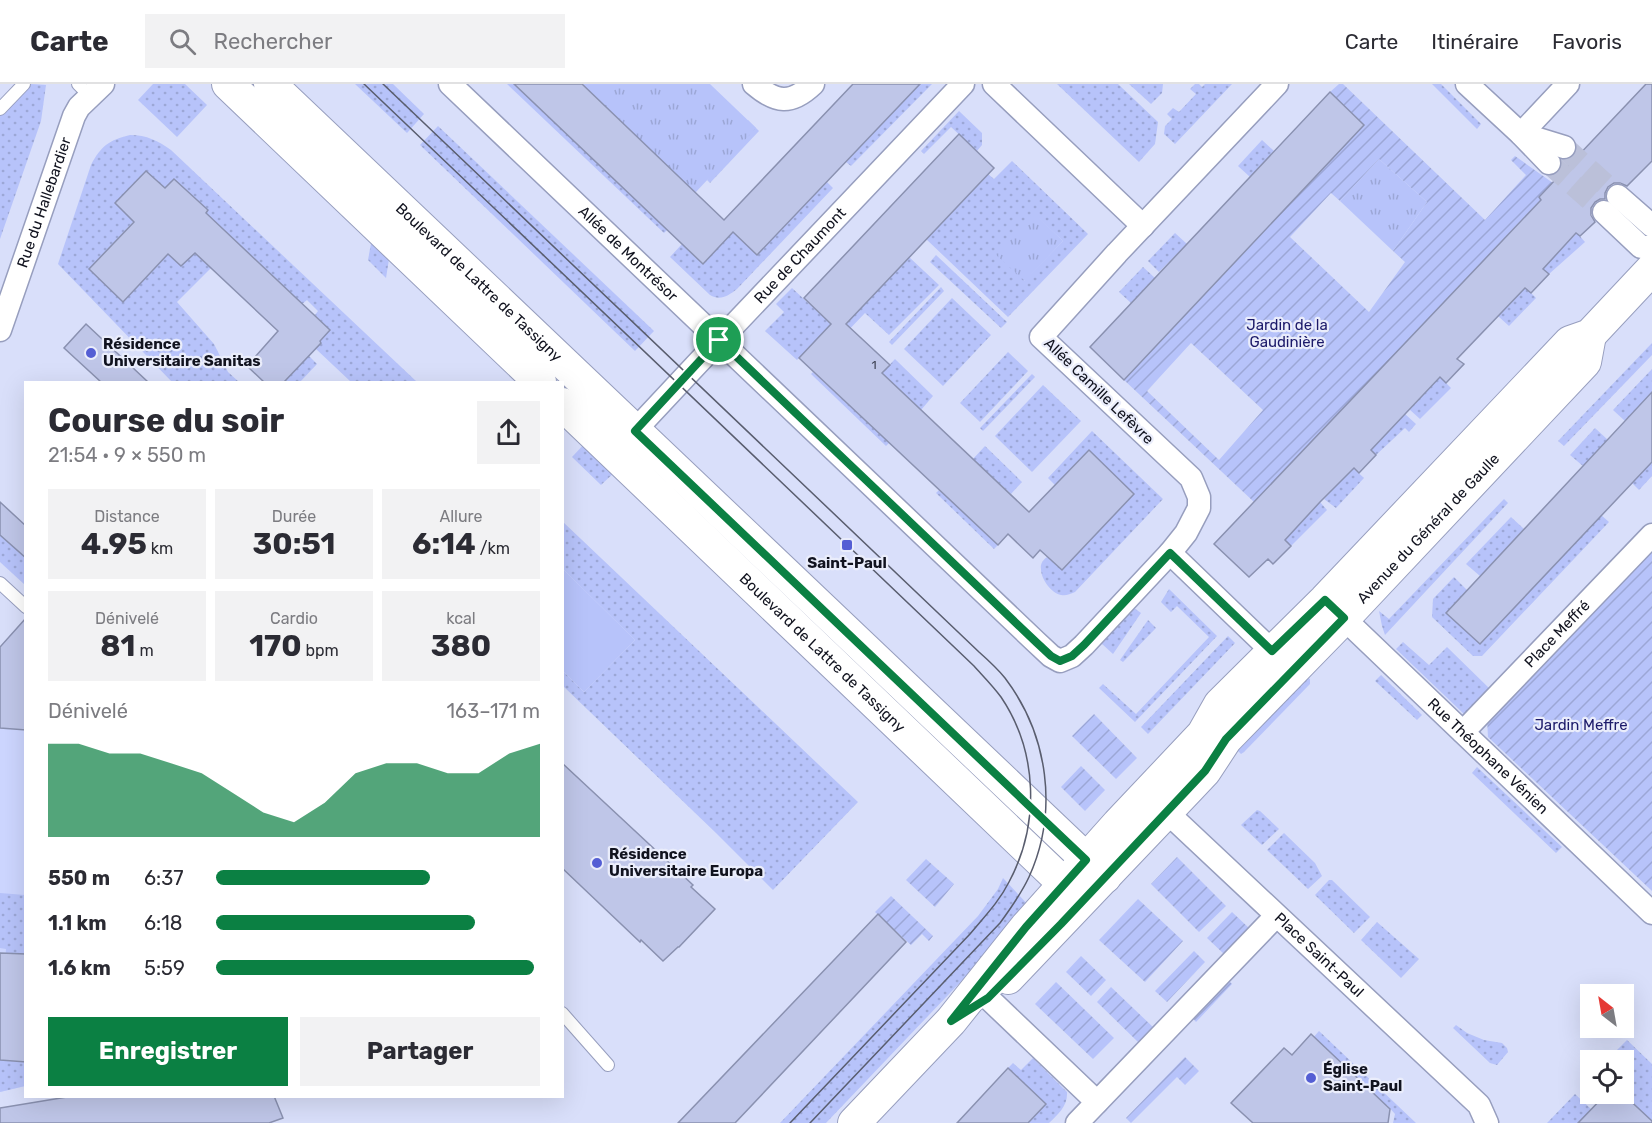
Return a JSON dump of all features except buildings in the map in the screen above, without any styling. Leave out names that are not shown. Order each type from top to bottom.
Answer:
[{"type":"street","name":"Boulevard de Lattre de Tassigny","points":[[228,84],[539,381]]},
{"type":"street","name":"Boulevard de Lattre de Tassigny","points":[[270,84],[1073,893]]},
{"type":"street","name":"Allée de Montrésor","points":[[450,84],[1051,656],[1060,661],[1072,656],[1170,553]]},
{"type":"street","points":[[754,84],[779,100],[788,100],[799,95],[813,84]]},
{"type":"street","name":"Rue de Chaumont","points":[[625,442],[963,84]]},
{"type":"street","points":[[994,84],[1143,226]]},
{"type":"street","name":"Allée Camille Lefèvre","points":[[1170,553],[1186,533],[1199,508],[1199,497],[1191,478],[1041,337],[1276,84]]},
{"type":"street","points":[[1467,84],[1521,134],[1557,155]]},
{"type":"street","points":[[1521,134],[1568,84]]},
{"type":"street","name":"Rue du Hallebardier","points":[[0,328],[74,116],[90,88]]},
{"type":"street","points":[[1652,226],[1611,204],[1641,247],[1652,248]]},
{"type":"street","name":"Avenue du Général de Gaulle","points":[[1157,803],[1205,771],[1226,739],[1334,609],[1585,362],[1590,335],[1652,269]]},
{"type":"street","name":"Boulevard de Lattre de Tassigny","points":[[564,405],[625,442],[1096,869]]},
{"type":"street","name":"Place Meffré","points":[[1463,732],[1652,535]]},
{"type":"street","points":[[1170,553],[1272,651]]},
{"type":"street","name":"Avenue du Général de Gaulle","points":[[951,1021],[988,998],[1073,893],[1157,803],[1220,704],[1272,651],[1334,609]]},
{"type":"street","name":"Rue Théophane Vénien","points":[[1334,609],[1652,913]]},
{"type":"street","points":[[1157,803],[1276,916]]},
{"type":"street","name":"Avenue du Général de Gaulle","points":[[854,1123],[951,1021],[1026,927],[1073,893]]},
{"type":"street","name":"Place Saint-Paul","points":[[1077,1123],[1276,916],[1479,1105],[1487,1123]]},
{"type":"street","points":[[988,998],[1097,1102]]},
{"type":"lane","points":[[0,109],[24,84]]},
{"type":"lane","points":[[0,583],[24,605]]},
{"type":"lane","points":[[564,1015],[608,1065]]},
{"type":"shaded area","points":[[15,630],[24,638],[24,1086],[0,1092],[0,647]]},
{"type":"green space","points":[[31,84],[46,85],[41,121],[0,239],[0,116]]},
{"type":"green space","points":[[153,84],[185,84],[207,105],[177,137],[138,100]]},
{"type":"green space","points":[[355,84],[393,84],[424,114],[407,133]]},
{"type":"green space","points":[[507,84],[514,84],[667,230],[664,233]]},
{"type":"green space","points":[[582,84],[710,84],[756,128],[695,193]]},
{"type":"green space","points":[[920,84],[932,84],[851,166],[846,162]]},
{"type":"green space","points":[[1057,84],[1118,84],[1158,122],[1155,144],[1139,162]]},
{"type":"green space","points":[[1129,84],[1163,84],[1162,93],[1151,104]]},
{"type":"green space","points":[[1195,84],[1202,87],[1205,84],[1232,84],[1175,144],[1164,134],[1165,126],[1172,119],[1167,114],[1173,108],[1179,112],[1196,94],[1190,89]]},
{"type":"green space","name":"Jardin de la Gaudinière","points":[[1339,84],[1343,84],[1485,220],[1526,175],[1511,160],[1515,156],[1553,183],[1539,197],[1542,200],[1254,502],[1124,380],[1364,125],[1330,92]],"holes":[[[1379,159],[1427,202],[1393,251],[1405,262],[1369,312],[1290,237],[1331,193],[1340,201]],[[1191,343],[1263,410],[1219,460],[1147,391]]]},
{"type":"green space","points":[[1432,84],[1441,84],[1481,124],[1477,129]]},
{"type":"green space","points":[[959,111],[982,133],[982,145],[977,151],[951,127],[924,154],[921,151]]},
{"type":"green space","points":[[748,120],[759,131],[710,183],[707,180]]},
{"type":"green space","points":[[438,126],[654,331],[635,351],[420,145]]},
{"type":"green space","points":[[130,135],[142,136],[171,150],[416,381],[350,381],[316,349],[329,330],[315,315],[318,311],[307,300],[302,304],[220,226],[199,220],[208,210],[174,179],[165,188],[146,171],[115,203],[134,221],[89,269],[168,254],[181,266],[195,253],[211,268],[177,302],[214,344],[228,372],[238,381],[171,381],[58,264],[91,165],[98,153],[116,139]]},
{"type":"green space","points":[[1262,140],[1274,151],[1250,177],[1238,166]]},
{"type":"green space","points":[[1379,159],[1427,202],[1393,251],[1340,201]]},
{"type":"green space","points":[[1012,161],[1088,234],[1008,317],[926,239],[988,174],[994,179]],"holes":[[[1034,214],[1063,241],[1024,281]]]},
{"type":"green space","points":[[826,181],[833,188],[737,289],[727,296],[717,298],[710,295],[670,257],[682,244],[703,264],[733,232],[757,254]]},
{"type":"green space","points":[[1034,213],[1063,241],[1025,281],[995,254]]},
{"type":"green space","points":[[1175,233],[1187,244],[1159,272],[1148,261]]},
{"type":"green space","points":[[1577,233],[1585,242],[1549,274],[1543,269]]},
{"type":"green space","points":[[372,238],[390,253],[386,278],[368,260]]},
{"type":"green space","points":[[936,255],[1007,322],[1001,328],[930,262]]},
{"type":"green space","points":[[909,257],[939,285],[889,335],[865,313],[843,336],[838,332]]},
{"type":"green space","points":[[1143,267],[1155,278],[1131,303],[1119,292]]},
{"type":"green space","points":[[941,287],[944,291],[892,345],[889,342]]},
{"type":"green space","points":[[1525,287],[1536,298],[1509,326],[1498,316]]},
{"type":"green space","points":[[792,288],[831,324],[797,360],[765,331],[784,312],[776,304]]},
{"type":"green space","points":[[952,298],[991,335],[943,386],[904,349]]},
{"type":"green space","points":[[1652,343],[1652,355],[1564,446],[1558,441]]},
{"type":"green space","points":[[1008,352],[1028,371],[980,422],[960,403]]},
{"type":"green space","points":[[309,356],[317,364],[301,381],[285,381]]},
{"type":"green space","points":[[895,359],[933,396],[921,410],[882,373]]},
{"type":"green space","points":[[1652,369],[1652,395],[1625,421],[1613,410]]},
{"type":"green space","points":[[813,372],[889,443],[886,446],[811,374]]},
{"type":"green space","points":[[1032,374],[1035,377],[983,431],[980,428]]},
{"type":"green space","points":[[1440,377],[1451,388],[1420,419],[1409,409]]},
{"type":"green space","points":[[1043,385],[1081,421],[1032,472],[995,436]]},
{"type":"green space","points":[[1405,414],[1416,424],[1409,432],[1405,428],[1376,455],[1371,450]]},
{"type":"green space","points":[[1595,428],[1608,440],[1583,466],[1570,455]]},
{"type":"green space","points":[[1092,431],[1163,499],[1075,592],[1061,595],[1050,589],[1045,581],[1041,573],[1043,561],[1047,557],[1062,570],[1134,494],[1089,450],[1055,485],[1048,478]]},
{"type":"green space","points":[[587,441],[617,470],[601,485],[572,457]]},
{"type":"green space","points":[[985,446],[1022,482],[1011,494],[973,459]]},
{"type":"green space","points":[[1652,462],[1652,476],[1639,490],[1632,483]]},
{"type":"green space","points":[[1353,468],[1364,478],[1336,508],[1324,499]]},
{"type":"green space","points":[[939,490],[998,545],[994,549],[936,493]]},
{"type":"green space","points":[[1504,499],[1508,503],[1385,635],[1379,611],[1389,619]]},
{"type":"green space","points":[[1320,502],[1327,510],[1291,546],[1285,540]]},
{"type":"green space","points":[[1601,515],[1609,522],[1482,656],[1473,656],[1432,617],[1433,599],[1454,577],[1467,590],[1446,613],[1480,644]]},
{"type":"green space","points":[[1511,517],[1524,529],[1480,576],[1466,564]]},
{"type":"green space","points":[[564,523],[858,802],[773,890],[564,687],[564,672],[584,692],[635,640],[564,570]]},
{"type":"green space","points":[[0,535],[24,556],[24,584],[0,562]]},
{"type":"green space","name":"Jardin Meffre","points":[[1652,549],[1652,891],[1488,737],[1487,719]]},
{"type":"green space","points":[[564,570],[635,640],[584,692],[564,672]]},
{"type":"green space","points":[[1169,589],[1217,636],[1135,722],[1099,688],[1103,684],[1136,714],[1209,637],[1177,606],[1171,612],[1161,602]]},
{"type":"green space","points":[[1134,608],[1141,613],[1113,654],[1101,643]]},
{"type":"green space","points":[[1148,620],[1156,628],[1123,662],[1120,660]]},
{"type":"green space","points":[[1228,636],[1235,643],[1148,734],[1141,727]]},
{"type":"green space","points":[[1403,642],[1429,665],[1447,647],[1490,689],[1465,715],[1396,649]]},
{"type":"green space","points":[[1381,675],[1422,715],[1417,720],[1375,681]]},
{"type":"green space","points":[[1306,677],[1310,679],[1310,684],[1241,754],[1237,750]]},
{"type":"green space","points":[[1094,714],[1137,758],[1116,779],[1072,736]]},
{"type":"green space","points":[[1081,766],[1105,790],[1085,811],[1061,787]]},
{"type":"green space","points":[[1477,767],[1562,847],[1556,853],[1472,773]]},
{"type":"green space","points":[[1257,810],[1279,829],[1262,845],[1241,825]]},
{"type":"green space","points":[[1284,833],[1315,863],[1322,876],[1308,889],[1267,850]]},
{"type":"green space","points":[[1177,857],[1226,906],[1199,932],[1151,884]]},
{"type":"green space","points":[[926,859],[954,884],[935,907],[906,880]]},
{"type":"green space","points":[[1003,878],[1031,908],[826,1123],[780,1123],[978,916],[998,889]]},
{"type":"green space","points":[[1329,880],[1332,880],[1370,917],[1354,933],[1315,895]]},
{"type":"green space","points":[[0,893],[24,895],[24,954],[16,953],[15,964],[5,964],[6,949],[0,948]]},
{"type":"green space","points":[[891,896],[933,936],[929,941],[922,934],[911,945],[875,912]]},
{"type":"green space","points":[[1138,899],[1183,941],[1145,982],[1099,940]]},
{"type":"green space","points":[[1232,912],[1250,929],[1225,955],[1207,938]]},
{"type":"green space","points":[[1377,922],[1419,959],[1401,978],[1361,940]]},
{"type":"green space","points":[[1194,951],[1205,962],[1167,1002],[1155,991]]},
{"type":"green space","points":[[1081,956],[1106,980],[1091,996],[1066,972]]},
{"type":"green space","points":[[1227,979],[1232,984],[1196,1022],[1192,1017]]},
{"type":"green space","points":[[1056,982],[1114,1038],[1093,1059],[1035,1004]]},
{"type":"green space","points":[[1111,987],[1154,1028],[1139,1043],[1097,1002]]},
{"type":"green space","points":[[1456,1025],[1467,1033],[1484,1040],[1502,1043],[1508,1052],[1497,1065],[1490,1063],[1453,1028]]},
{"type":"green space","points":[[1319,1031],[1416,1123],[1393,1123],[1395,1114],[1387,1105],[1384,1107],[1371,1096],[1373,1092],[1371,1090],[1368,1093],[1356,1083],[1359,1079],[1357,1077],[1354,1080],[1325,1053],[1327,1048],[1323,1051],[1311,1040]]},
{"type":"green space","points":[[1627,1040],[1652,1064],[1652,1121],[1634,1104],[1634,1050],[1617,1050]]},
{"type":"green space","points":[[1185,1057],[1199,1071],[1185,1085],[1177,1077],[1131,1123],[1126,1118]]},
{"type":"green space","points":[[1033,1058],[1067,1092],[1064,1106],[1049,1123],[1028,1123],[1045,1104],[1008,1068],[1013,1063],[1021,1070]]},
{"type":"green space","points":[[0,1060],[24,1062],[24,1086],[0,1092]]},
{"type":"green space","points":[[1575,1094],[1580,1099],[1580,1104],[1586,1104],[1591,1109],[1578,1123],[1547,1123]]},
{"type":"tunnel","points":[[1564,147],[1618,196]]},
{"type":"tunnel","points":[[1549,163],[1604,212]]},
{"type":"tram line","points":[[364,84],[974,666],[1001,697],[1013,718],[1028,764],[1031,788],[1026,836],[1009,882],[991,909],[970,934],[790,1123]]},
{"type":"tram line","points":[[383,84],[992,664],[1020,700],[1031,724],[1044,774],[1046,800],[1044,826],[1038,852],[1023,889],[1000,923],[810,1123]]},
{"type":"place","name":"Résidence Universitaire Sanitas","points":[[91,353]]},
{"type":"place","name":"Saint-Paul","points":[[847,545]]},
{"type":"place","name":"Résidence Universitaire Europa","points":[[597,863]]},
{"type":"place","name":"Église Saint-Paul","points":[[1311,1078]]},
{"type":"route","points":[[719,340],[1036,642],[1060,661],[1072,656],[1084,645],[1170,553],[1272,651],[1325,600],[1344,618],[1226,739],[1205,771],[1035,951],[988,998],[951,1021],[1026,927],[1086,860],[635,431],[719,340]]}]
